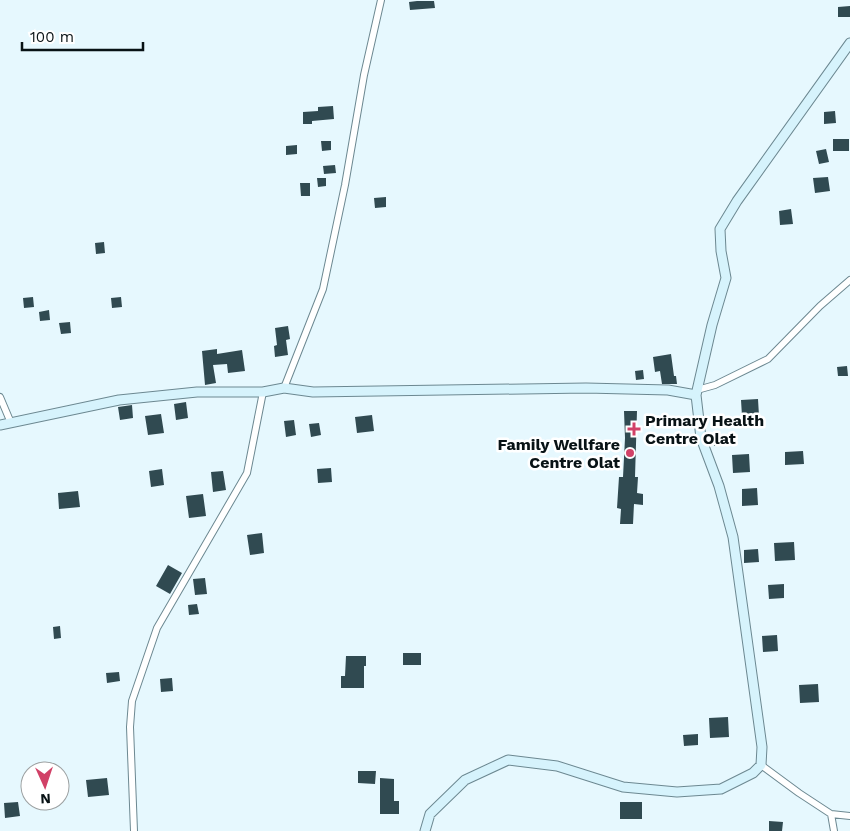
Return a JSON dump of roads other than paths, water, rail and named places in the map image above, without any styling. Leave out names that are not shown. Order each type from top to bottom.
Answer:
[{"type":"street","points":[[284,388],[323,289],[346,185],[364,75],[381,0]]},
{"type":"street","points":[[425,831],[430,814],[465,780],[508,760],[557,766],[623,787],[677,792],[721,788],[753,773],[761,765],[762,747],[733,537],[719,486],[701,438],[696,392],[712,325],[726,278],[721,251],[720,229],[737,201],[850,43]]},
{"type":"street","points":[[0,425],[119,400],[197,392],[263,392],[284,388],[313,392],[586,388],[696,392],[768,360],[820,306],[850,280]]},
{"type":"street","points":[[134,831],[130,727],[132,701],[157,628],[247,473],[263,392]]},
{"type":"street","points":[[0,397],[11,423]]},
{"type":"street","points":[[656,439],[701,438]]},
{"type":"street","points":[[761,765],[831,814],[850,816]]},
{"type":"street","points":[[831,814],[834,831]]},
{"type":"place","name":"Primary Health Centre Olat","points":[[634,429]]},
{"type":"place","name":"Family Wellfare Centre Olat","points":[[630,453]]}]
